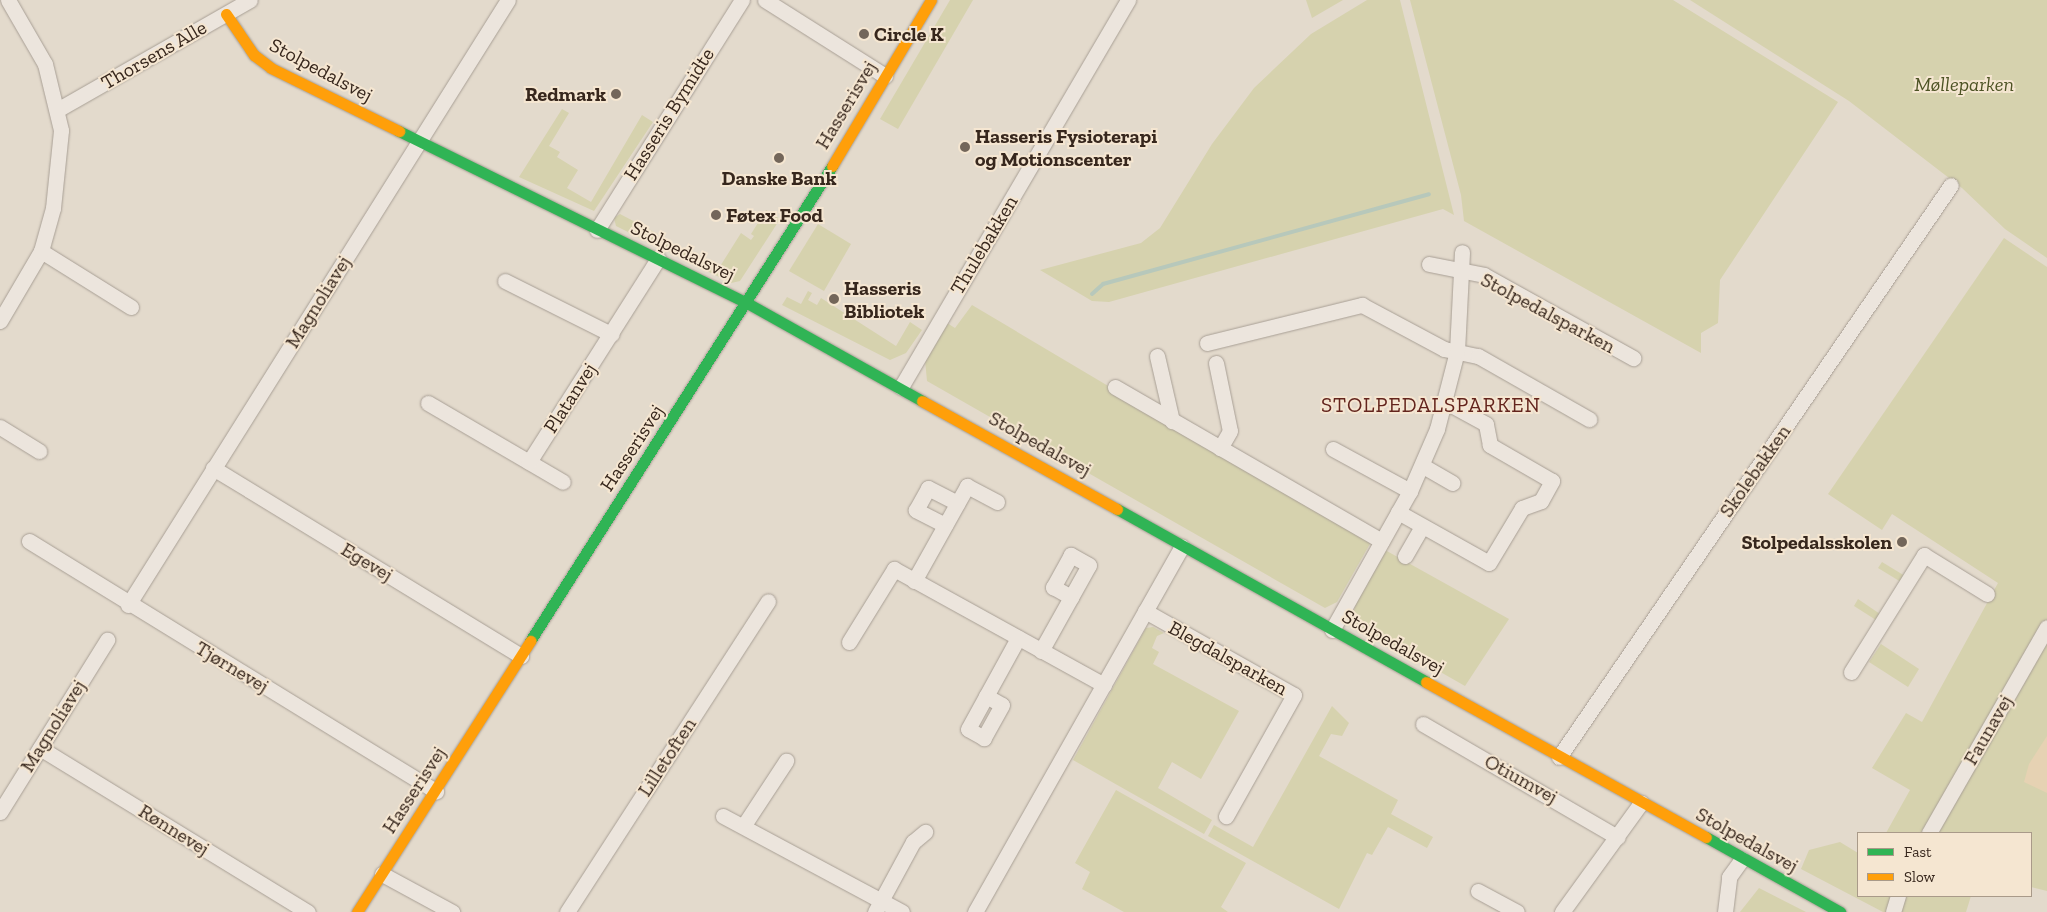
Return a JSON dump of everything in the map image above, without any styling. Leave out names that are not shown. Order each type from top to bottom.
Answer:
[{"type":"street","points":[[0,321],[41,251],[60,169],[57,110],[45,64],[8,0]]},
{"type":"street","name":"Thorsens Alle","points":[[57,110],[250,0]]},
{"type":"street","name":"Magnoliavej","points":[[128,605],[508,0]]},
{"type":"street","name":"Hasseris Bymidte","points":[[598,230],[742,0]]},
{"type":"street","points":[[765,0],[886,76]]},
{"type":"street","name":"Hasserisvej","points":[[357,912],[747,303],[931,0]]},
{"type":"street","name":"Thulebakken","points":[[901,387],[1128,0]]},
{"type":"street","name":"Stolpedalsvej","points":[[226,14],[254,55],[271,68],[747,303],[901,387],[1641,803],[1840,912]]},
{"type":"street","name":"Skolebakken","points":[[1559,757],[1951,185]]},
{"type":"street","points":[[41,251],[131,307]]},
{"type":"street","name":"Stolpedalsparken","points":[[1332,630],[1423,466],[1446,402],[1457,352],[1462,252]]},
{"type":"street","name":"Platanvej","points":[[529,462],[658,259]]},
{"type":"street","name":"Stolpedalsparken","points":[[1429,264],[1462,274],[1484,275],[1633,358]]},
{"type":"street","points":[[505,281],[611,334]]},
{"type":"street","points":[[1207,343],[1362,305],[1444,349],[1478,356],[1589,419]]},
{"type":"street","points":[[1157,356],[1172,421]]},
{"type":"street","points":[[1216,363],[1230,431],[1220,448]]},
{"type":"street","points":[[1115,387],[1382,541]]},
{"type":"street","points":[[1398,512],[1489,563],[1522,508],[1541,501],[1552,481],[1490,445],[1486,424],[1446,402]]},
{"type":"street","points":[[428,403],[563,482]]},
{"type":"street","points":[[0,427],[39,451]]},
{"type":"street","points":[[1333,450],[1410,491]]},
{"type":"street","points":[[1423,466],[1453,483]]},
{"type":"street","name":"Egevej","points":[[214,468],[521,656]]},
{"type":"street","points":[[914,581],[967,486],[997,502]]},
{"type":"street","points":[[945,525],[916,510],[928,488],[957,503]]},
{"type":"street","points":[[1406,556],[1422,526]]},
{"type":"street","name":"Tjørnevej","points":[[29,540],[128,605],[436,790]]},
{"type":"street","name":"Blegdalsparken","points":[[976,912],[1182,546]]},
{"type":"street","points":[[1851,672],[1924,555],[1987,594]]},
{"type":"street","points":[[848,642],[894,569],[1104,685]]},
{"type":"street","points":[[1041,651],[1071,597]]},
{"type":"street","name":"Lilletoften","points":[[567,912],[768,601]]},
{"type":"street","name":"Blegdalsparken","points":[[1145,611],[1294,695],[1226,816]]},
{"type":"street","name":"Faunavej","points":[[1930,832],[2047,627]]},
{"type":"street","points":[[986,696],[1018,638]]},
{"type":"street","name":"Magnoliavej","points":[[0,812],[107,640]]},
{"type":"street","name":"Otiumvej","points":[[1422,724],[1617,837]]},
{"type":"street","name":"Rønnevej","points":[[40,748],[308,912]]},
{"type":"street","points":[[744,825],[786,760]]},
{"type":"street","points":[[1562,912],[1641,803]]},
{"type":"street","points":[[723,816],[744,825],[878,906],[902,912]]},
{"type":"street","points":[[878,906],[913,842],[925,832]]},
{"type":"street","points":[[1725,912],[1729,877],[1742,859]]},
{"type":"street","points":[[382,874],[452,912]]},
{"type":"street","points":[[1478,891],[1517,912]]},
{"type":"street","points":[[1893,912],[1898,897]]},
{"type":"green space","points":[[950,0],[973,0],[898,129],[880,119]]},
{"type":"green space","points":[[1306,0],[1343,0],[1312,18]]},
{"type":"green space","points":[[1367,0],[1400,0],[1454,215],[1443,209],[1109,302],[1092,301],[1040,270],[1141,243],[1160,228],[1212,144],[1254,88],[1311,34]]},
{"type":"green space","points":[[1410,0],[1673,0],[1838,102],[1720,280],[1718,323],[1701,333],[1701,353],[1464,221],[1461,195]]},
{"type":"green space","name":"Mølleparken","points":[[1690,0],[2047,0],[2047,258],[2005,229],[1962,188],[1849,101]]},
{"type":"green space","points":[[562,109],[569,113],[549,146],[560,152],[557,157],[578,170],[567,188],[591,202],[642,115],[653,122],[594,211],[519,177]]},
{"type":"green space","points":[[766,210],[780,219],[740,281],[731,283],[661,248],[667,241],[719,268],[741,233],[751,240],[754,236],[751,234]]},
{"type":"green space","points":[[620,214],[658,234],[652,244],[616,226],[614,218]]},
{"type":"green space","points":[[818,224],[851,244],[824,291],[789,271]]},
{"type":"green space","points":[[2004,238],[2047,267],[2047,891],[2032,887],[2032,832],[1887,832],[1910,790],[1872,768],[1906,713],[1922,722],[1998,583],[1892,514],[1882,530],[1828,494]]},
{"type":"green space","points":[[808,291],[812,293],[808,300],[817,305],[821,298],[896,346],[910,322],[922,330],[906,353],[890,360],[782,305],[787,297],[801,304]]},
{"type":"green space","points":[[972,305],[1371,542],[1337,602],[1325,608],[927,381],[925,360],[947,323],[955,328]]},
{"type":"green space","points":[[1385,550],[1509,619],[1465,686],[1351,621],[1358,596]]},
{"type":"green space","points":[[1882,562],[1905,576],[1901,582],[1878,568]]},
{"type":"green space","points":[[1858,599],[1880,614],[1876,620],[1854,606]]},
{"type":"green space","points":[[1153,627],[1164,633],[1157,636],[1152,648],[1159,652],[1153,664],[1239,711],[1201,779],[1172,762],[1158,788],[1212,820],[1204,834],[1073,760],[1146,628]]},
{"type":"green space","points":[[1881,644],[1919,669],[1908,687],[1869,662]]},
{"type":"green space","points":[[1332,706],[1349,723],[1342,736],[1331,734],[1319,756],[1398,800],[1391,814],[1433,837],[1427,848],[1388,827],[1372,855],[1367,853],[1339,909],[1208,836],[1214,825],[1253,847]]},
{"type":"green space","points":[[1116,790],[1246,863],[1221,907],[1228,912],[1124,912],[1082,889],[1090,872],[1075,863]]},
{"type":"green space","points":[[1840,842],[1857,852],[1857,897],[1971,897],[1966,912],[1883,912],[1801,869],[1809,850]]},
{"type":"green space","points":[[1759,888],[1806,912],[1740,912]]},
{"type":"sand","points":[[2047,736],[2047,793],[2024,782],[2029,764]]},
{"type":"waterway","points":[[1092,294],[1103,284],[1429,194]]},
{"type":"traffic: fast","points":[[399,131],[747,303],[922,401]]},
{"type":"traffic: fast","points":[[530,641],[832,166]]},
{"type":"traffic: fast","points":[[1117,509],[1426,682]]},
{"type":"traffic: fast","points":[[1706,837],[1840,912]]},
{"type":"traffic: slow","points":[[832,166],[931,0]]},
{"type":"traffic: slow","points":[[226,14],[254,55],[271,68],[399,131]]},
{"type":"traffic: slow","points":[[922,401],[1117,509]]},
{"type":"traffic: slow","points":[[357,912],[530,641]]},
{"type":"traffic: slow","points":[[1426,682],[1706,837]]},
{"type":"place","name":"Circle K","points":[[864,34]]},
{"type":"place","name":"Redmark","points":[[616,94]]},
{"type":"place","name":"Hasseris Fysioterapi og Motionscenter","points":[[965,147]]},
{"type":"place","name":"Danske Bank","points":[[779,158]]},
{"type":"place","name":"Føtex Food","points":[[716,215]]},
{"type":"place","name":"Hasseris Bibliotek","points":[[834,299]]},
{"type":"place","name":"Stolpedalsskolen","points":[[1902,542]]},
{"type":"district","name":"STOLPEDALSPARKEN","points":[[1431,405]]}]
